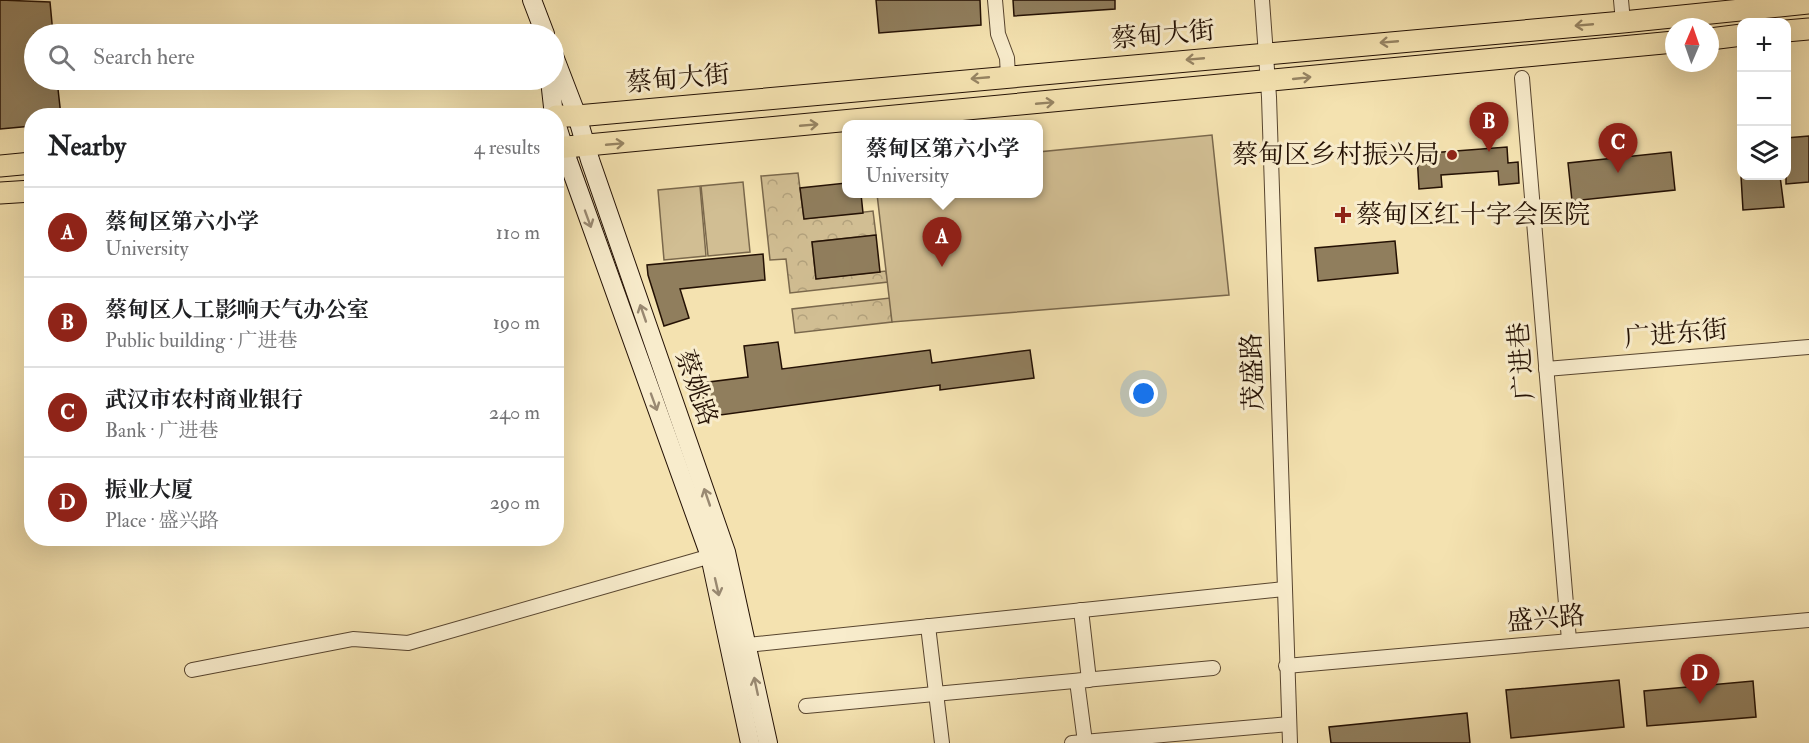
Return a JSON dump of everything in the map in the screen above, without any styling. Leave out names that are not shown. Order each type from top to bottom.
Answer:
[{"type":"main road","name":"蔡甸大街","points":[[564,116],[1623,22],[1809,3]]},
{"type":"main road","points":[[1791,31],[1809,29]]},
{"type":"main road","points":[[1719,38],[1737,36]]},
{"type":"main road","points":[[865,120],[1665,43]]},
{"type":"main road","points":[[564,148],[842,122]]},
{"type":"main road","points":[[0,166],[24,164]]},
{"type":"main road","points":[[0,193],[24,192]]},
{"type":"street","points":[[532,0],[541,24]]},
{"type":"street","points":[[995,0],[998,34],[1007,58],[1008,75]]},
{"type":"street","name":"茂盛路","points":[[1262,0],[1268,81],[1290,743]]},
{"type":"street","points":[[1621,0],[1623,22]]},
{"type":"street","name":"广进巷","points":[[1522,78],[1569,640]]},
{"type":"street","name":"蔡姚路","points":[[553,90],[559,108]]},
{"type":"street","name":"蔡姚路","points":[[559,90],[561,108]]},
{"type":"street","name":"蔡姚路","points":[[564,119],[586,147],[718,554],[738,646],[768,743]]},
{"type":"street","name":"蔡姚路","points":[[564,158],[718,554]]},
{"type":"street","name":"广进东街","points":[[1546,369],[1809,347]]},
{"type":"street","points":[[192,670],[353,639],[408,643],[718,554]]},
{"type":"street","points":[[738,646],[1284,589]]},
{"type":"street","points":[[1081,610],[1086,742],[1289,724]]},
{"type":"street","name":"盛兴路","points":[[1286,666],[1809,620]]},
{"type":"street","points":[[928,626],[942,743]]},
{"type":"street","name":"蔡姚路","points":[[738,646],[750,743]]},
{"type":"street","points":[[806,706],[1213,668]]},
{"type":"green space","points":[[1212,135],[1229,295],[892,322],[877,198],[1043,198],[1043,152]]},
{"type":"green space","points":[[798,173],[804,219],[873,211],[876,235],[812,242],[816,279],[886,271],[888,282],[790,293],[786,259],[770,260],[761,176]]},
{"type":"green space","points":[[743,182],[750,252],[708,256],[701,186]]},
{"type":"green space","points":[[700,186],[706,256],[664,260],[658,190]]},
{"type":"green space","points":[[890,298],[892,322],[795,333],[792,309]]},
{"type":"building","points":[[0,0],[50,2],[52,24],[24,24],[24,90],[58,90],[60,108],[24,108],[24,127],[0,129]]},
{"type":"building","points":[[876,0],[980,0],[981,25],[879,33]]},
{"type":"building","points":[[1013,0],[1115,0],[1115,9],[1014,16]]},
{"type":"building","points":[[1809,136],[1809,182],[1786,184],[1786,180],[1791,180],[1791,138]]},
{"type":"building","points":[[1507,147],[1508,163],[1518,162],[1519,183],[1499,185],[1498,171],[1441,175],[1442,187],[1419,189],[1417,154]]},
{"type":"building","points":[[1671,152],[1675,190],[1572,201],[1568,163]]},
{"type":"building","points":[[1741,180],[1781,180],[1784,207],[1743,210]]},
{"type":"building","points":[[842,183],[842,198],[861,198],[863,213],[804,219],[800,188]]},
{"type":"building","points":[[876,235],[880,272],[816,279],[812,242]]},
{"type":"building","points":[[1395,241],[1398,273],[1318,281],[1315,248]]},
{"type":"building","points":[[763,254],[765,280],[680,289],[689,318],[664,326],[647,265]]},
{"type":"building","points":[[778,342],[782,369],[930,350],[932,363],[1030,350],[1034,378],[940,390],[940,385],[706,417],[701,383],[748,377],[744,346]]},
{"type":"building","points":[[1619,680],[1624,727],[1511,738],[1506,690]]},
{"type":"building","points":[[1753,681],[1756,717],[1647,726],[1644,691]]},
{"type":"building","points":[[1467,713],[1470,743],[1331,743],[1329,727]]},
{"type":"place","name":"蔡甸区人工影响天气办公室","points":[[1489,152]]},
{"type":"place","name":"蔡甸区乡村振兴局","points":[[1452,155]]},
{"type":"place","name":"武汉市农村商业银行","points":[[1618,173]]},
{"type":"place","name":"蔡甸区红十字会医院","points":[[1343,215]]},
{"type":"place","name":"蔡甸区第六小学","points":[[942,267]]},
{"type":"place","name":"振业大厦","points":[[1700,704]]}]
